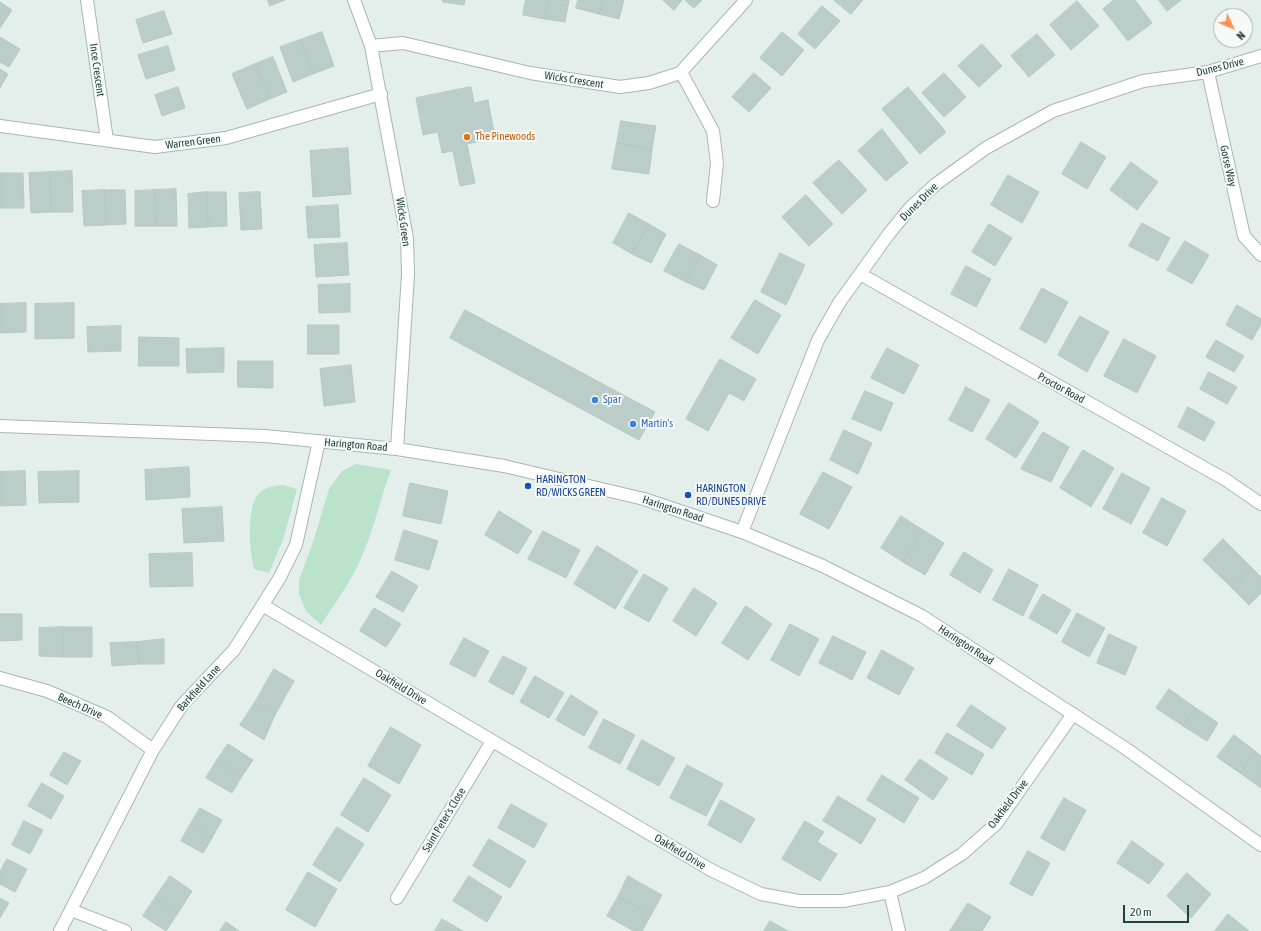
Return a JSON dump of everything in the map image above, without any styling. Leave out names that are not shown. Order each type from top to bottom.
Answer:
[{"type":"street","name":"Ince Crescent","points":[[87,0],[107,140]]},
{"type":"street","name":"Wicks Green","points":[[354,0],[371,46],[407,238],[408,274],[397,448]]},
{"type":"street","name":"Wicks Crescent","points":[[371,46],[402,43],[530,73],[620,87],[649,83],[681,72],[746,0]]},
{"type":"street","name":"Dunes Drive","points":[[742,532],[818,340],[839,303],[888,235],[910,208],[936,184],[986,148],[1053,111],[1143,81],[1208,72],[1261,56]]},
{"type":"street","points":[[681,72],[713,132],[717,163],[714,201]]},
{"type":"street","name":"Gorse Way","points":[[1208,72],[1244,236],[1261,255]]},
{"type":"street","name":"Warren Green","points":[[0,126],[155,147],[226,138],[381,94]]},
{"type":"street","name":"Proctor Road","points":[[860,274],[1226,480],[1261,504]]},
{"type":"street","name":"Harington Road","points":[[0,426],[265,436],[397,448],[504,466],[644,499],[742,532],[823,566],[922,616],[1125,748],[1261,845]]},
{"type":"street","name":"Barkfield Lane","points":[[60,931],[153,750],[182,705],[234,650],[264,606],[296,545],[319,441]]},
{"type":"street","name":"Oakfield Drive","points":[[264,606],[710,870],[761,894],[799,901],[843,902],[890,892],[924,878],[962,854],[996,824],[1073,714]]},
{"type":"street","name":"Beech Drive","points":[[0,678],[47,691],[107,718],[153,750]]},
{"type":"street","name":"Saint Peter's Close","points":[[397,898],[492,741]]},
{"type":"street","points":[[890,892],[899,931]]},
{"type":"street","points":[[70,910],[125,931]]},
{"type":"green space","points":[[356,464],[391,470],[370,537],[357,567],[348,584],[321,625],[306,611],[299,594],[299,580],[313,542],[329,489],[342,471]]},
{"type":"green space","points":[[283,485],[297,489],[284,537],[269,573],[254,569],[250,537],[251,512],[259,493],[273,486]]},
{"type":"building","points":[[268,0],[285,0],[270,6]]},
{"type":"building","points":[[443,0],[465,0],[464,5],[443,2]]},
{"type":"building","points":[[526,0],[549,0],[545,19],[523,15]]},
{"type":"building","points":[[549,0],[569,0],[565,22],[545,19]]},
{"type":"building","points":[[578,0],[603,0],[599,14],[576,8]]},
{"type":"building","points":[[603,0],[624,0],[619,19],[599,14]]},
{"type":"building","points":[[663,0],[682,0],[674,10]]},
{"type":"building","points":[[685,0],[702,0],[694,8]]},
{"type":"building","points":[[834,0],[863,0],[851,14]]},
{"type":"building","points":[[1114,0],[1135,0],[1152,23],[1128,41],[1103,9]]},
{"type":"building","points":[[1159,0],[1181,0],[1167,11]]},
{"type":"building","points":[[1077,1],[1099,26],[1071,50],[1050,25]]},
{"type":"building","points":[[0,2],[12,10],[0,28]]},
{"type":"building","points":[[822,6],[840,21],[815,49],[798,34]]},
{"type":"building","points":[[164,11],[172,34],[143,43],[136,20]]},
{"type":"building","points":[[322,32],[334,66],[313,74],[300,40]]},
{"type":"building","points":[[782,32],[804,50],[782,76],[760,58]]},
{"type":"building","points":[[1037,34],[1055,55],[1029,77],[1011,56]]},
{"type":"building","points":[[0,37],[20,49],[9,67],[0,62]]},
{"type":"building","points":[[300,40],[313,74],[293,82],[280,47]]},
{"type":"building","points":[[982,44],[1002,66],[979,87],[958,66]]},
{"type":"building","points":[[168,46],[175,70],[146,79],[138,55]]},
{"type":"building","points":[[273,57],[287,92],[270,99],[255,64]]},
{"type":"building","points":[[255,64],[270,99],[247,109],[232,74]]},
{"type":"building","points":[[0,69],[8,74],[0,88]]},
{"type":"building","points":[[754,73],[771,88],[749,112],[732,97]]},
{"type":"building","points":[[944,73],[966,97],[944,117],[922,93]]},
{"type":"building","points":[[178,87],[185,108],[162,116],[155,95]]},
{"type":"building","name":"The Pinewoods","points":[[471,87],[474,103],[488,100],[495,138],[467,144],[475,183],[460,186],[453,151],[442,153],[438,132],[423,135],[416,98]]},
{"type":"building","points":[[908,87],[946,132],[920,154],[882,109]]},
{"type":"building","points":[[621,121],[656,126],[652,149],[617,143]]},
{"type":"building","points":[[882,129],[908,163],[886,181],[858,151]]},
{"type":"building","points":[[1081,142],[1106,157],[1087,189],[1062,174]]},
{"type":"building","points":[[617,143],[652,149],[649,174],[612,169]]},
{"type":"building","points":[[348,148],[351,194],[313,197],[310,151]]},
{"type":"building","points":[[839,160],[867,190],[842,214],[813,183]]},
{"type":"building","points":[[1131,162],[1158,182],[1137,210],[1110,190]]},
{"type":"building","points":[[72,171],[73,212],[51,212],[50,172]]},
{"type":"building","points":[[50,172],[51,212],[31,213],[29,173]]},
{"type":"building","points":[[0,173],[2,173],[3,208],[0,208]]},
{"type":"building","points":[[2,173],[23,173],[24,208],[3,208]]},
{"type":"building","points":[[1008,175],[1039,192],[1022,223],[991,205]]},
{"type":"building","points":[[176,189],[177,226],[156,226],[155,190]]},
{"type":"building","points":[[105,190],[125,190],[126,224],[106,225]]},
{"type":"building","points":[[105,190],[106,225],[84,226],[82,191]]},
{"type":"building","points":[[155,190],[156,226],[135,226],[135,191]]},
{"type":"building","points":[[207,192],[226,192],[227,226],[208,227]]},
{"type":"building","points":[[207,192],[208,227],[189,228],[188,194]]},
{"type":"building","points":[[260,192],[262,229],[241,230],[239,193]]},
{"type":"building","points":[[806,195],[833,224],[809,246],[782,217]]},
{"type":"building","points":[[338,205],[340,237],[308,238],[306,207]]},
{"type":"building","points":[[629,213],[649,224],[632,254],[613,243]]},
{"type":"building","points":[[1142,223],[1170,238],[1158,261],[1129,246]]},
{"type":"building","points":[[649,224],[666,234],[651,263],[632,254]]},
{"type":"building","points":[[989,224],[1012,238],[995,266],[972,252]]},
{"type":"building","points":[[1185,241],[1209,255],[1192,284],[1167,270]]},
{"type":"building","points":[[347,243],[349,275],[316,277],[314,245]]},
{"type":"building","points":[[679,244],[700,255],[686,282],[664,271]]},
{"type":"building","points":[[780,253],[805,265],[786,305],[761,292]]},
{"type":"building","points":[[700,255],[717,265],[704,290],[686,282]]},
{"type":"building","points":[[966,266],[991,279],[976,307],[951,294]]},
{"type":"building","points":[[350,284],[350,312],[319,313],[318,285]]},
{"type":"building","points":[[1042,288],[1068,302],[1046,343],[1020,329]]},
{"type":"building","points":[[755,300],[781,315],[758,354],[731,338]]},
{"type":"building","points":[[26,303],[26,332],[0,333],[0,304]]},
{"type":"building","points":[[74,303],[74,338],[35,339],[35,304]]},
{"type":"building","points":[[1237,305],[1261,319],[1261,324],[1252,340],[1226,325]]},
{"type":"building","points":[[465,310],[655,412],[639,440],[450,338]]},
{"type":"building","points":[[1080,316],[1109,332],[1087,372],[1058,355]]},
{"type":"building","points":[[308,325],[339,325],[339,354],[308,354]]},
{"type":"building","points":[[121,326],[121,351],[88,352],[87,327]]},
{"type":"building","points":[[139,337],[179,338],[179,366],[139,366]]},
{"type":"building","points":[[1124,339],[1156,356],[1137,393],[1104,376]]},
{"type":"building","points":[[1216,340],[1244,356],[1234,372],[1206,357]]},
{"type":"building","points":[[224,348],[224,372],[187,373],[186,349]]},
{"type":"building","points":[[887,348],[919,365],[904,394],[871,378]]},
{"type":"building","points":[[720,359],[756,379],[744,401],[729,393],[708,431],[686,419]]},
{"type":"building","points":[[238,361],[273,361],[273,388],[238,387]]},
{"type":"building","points":[[351,365],[355,402],[324,406],[320,369]]},
{"type":"building","points":[[1209,372],[1237,387],[1227,404],[1200,389]]},
{"type":"building","points":[[966,387],[990,400],[972,432],[949,420]]},
{"type":"building","points":[[865,391],[893,403],[881,431],[852,419]]},
{"type":"building","points":[[1009,403],[1039,422],[1016,458],[986,439]]},
{"type":"building","points":[[1188,407],[1215,422],[1204,441],[1178,427]]},
{"type":"building","points":[[844,430],[872,443],[858,474],[830,460]]},
{"type":"building","points":[[1043,432],[1069,447],[1051,482],[1021,469]]},
{"type":"building","points":[[1083,450],[1114,468],[1091,507],[1060,488]]},
{"type":"building","points":[[189,467],[190,497],[146,500],[145,470]]},
{"type":"building","points":[[25,471],[26,505],[0,506],[0,472]]},
{"type":"building","points":[[79,471],[79,502],[39,503],[38,472]]},
{"type":"building","points":[[823,472],[852,487],[829,529],[800,514]]},
{"type":"building","points":[[1122,473],[1150,488],[1131,524],[1103,509]]},
{"type":"building","points":[[410,483],[448,491],[441,524],[403,516]]},
{"type":"building","points":[[1162,498],[1186,511],[1167,546],[1143,533]]},
{"type":"building","points":[[222,507],[224,541],[184,543],[182,509]]},
{"type":"building","points":[[499,511],[532,531],[518,554],[485,535]]},
{"type":"building","points":[[901,516],[923,530],[903,562],[881,548]]},
{"type":"building","points":[[404,530],[438,541],[429,570],[395,560]]},
{"type":"building","points":[[923,530],[944,543],[925,575],[903,562]]},
{"type":"building","points":[[543,531],[580,550],[566,578],[528,559]]},
{"type":"building","points":[[1223,539],[1251,567],[1231,587],[1203,560]]},
{"type":"building","points":[[597,546],[638,571],[615,609],[574,584]]},
{"type":"building","points":[[964,552],[993,570],[980,593],[950,575]]},
{"type":"building","points":[[192,553],[193,586],[150,587],[149,554]]},
{"type":"building","points":[[1251,567],[1261,577],[1261,593],[1249,605],[1231,587]]},
{"type":"building","points":[[1009,569],[1038,585],[1023,616],[993,600]]},
{"type":"building","points":[[392,571],[418,586],[403,612],[376,597]]},
{"type":"building","points":[[644,574],[668,588],[649,622],[624,608]]},
{"type":"building","points":[[694,588],[717,603],[696,636],[673,621]]},
{"type":"building","points":[[1043,594],[1071,610],[1057,634],[1029,618]]},
{"type":"building","points":[[746,606],[772,624],[748,660],[722,643]]},
{"type":"building","points":[[374,608],[401,624],[386,647],[360,631]]},
{"type":"building","points":[[1077,613],[1105,628],[1089,657],[1062,642]]},
{"type":"building","points":[[0,614],[22,614],[22,640],[0,641]]},
{"type":"building","points":[[790,624],[819,639],[799,676],[771,660]]},
{"type":"building","points":[[63,627],[63,657],[39,656],[39,628]]},
{"type":"building","points":[[63,627],[92,627],[92,657],[63,657]]},
{"type":"building","points":[[1109,634],[1137,647],[1125,675],[1097,663]]},
{"type":"building","points":[[833,636],[866,652],[852,680],[819,663]]},
{"type":"building","points":[[464,638],[489,651],[475,677],[450,664]]},
{"type":"building","points":[[164,639],[164,664],[139,664],[137,642]]},
{"type":"building","points":[[137,642],[139,664],[112,666],[110,643]]},
{"type":"building","points":[[882,650],[914,668],[899,695],[867,678]]},
{"type":"building","points":[[503,656],[527,668],[513,695],[489,682]]},
{"type":"building","points":[[274,669],[294,681],[275,715],[254,704]]},
{"type":"building","points":[[535,676],[564,693],[549,718],[520,702]]},
{"type":"building","points":[[1169,689],[1196,708],[1183,726],[1156,708]]},
{"type":"building","points":[[571,695],[598,712],[584,736],[556,720]]},
{"type":"building","points":[[254,704],[275,715],[264,740],[240,725]]},
{"type":"building","points":[[971,705],[1006,728],[992,749],[957,726]]},
{"type":"building","points":[[1196,708],[1218,723],[1207,741],[1183,726]]},
{"type":"building","points":[[604,719],[635,735],[620,764],[589,748]]},
{"type":"building","points":[[391,727],[421,745],[399,784],[368,766]]},
{"type":"building","points":[[947,733],[984,754],[972,775],[935,753]]},
{"type":"building","points":[[1234,735],[1255,751],[1240,773],[1217,757]]},
{"type":"building","points":[[642,740],[675,758],[659,786],[627,769]]},
{"type":"building","points":[[228,744],[253,760],[242,776],[217,760]]},
{"type":"building","points":[[1255,751],[1261,756],[1261,788],[1240,773]]},
{"type":"building","points":[[64,752],[81,761],[67,785],[50,775]]},
{"type":"building","points":[[920,759],[948,778],[933,800],[905,780]]},
{"type":"building","points":[[217,760],[242,776],[232,793],[206,778]]},
{"type":"building","points":[[687,765],[723,784],[706,816],[670,798]]},
{"type":"building","points":[[882,775],[919,798],[904,823],[867,800]]},
{"type":"building","points":[[364,778],[391,795],[368,832],[341,815]]},
{"type":"building","points":[[42,783],[64,796],[51,819],[28,806]]},
{"type":"building","points":[[838,796],[876,819],[861,844],[823,821]]},
{"type":"building","points":[[1064,798],[1086,810],[1064,851],[1041,838]]},
{"type":"building","points":[[721,800],[755,819],[741,843],[708,825]]},
{"type":"building","points":[[511,804],[547,824],[534,848],[498,828]]},
{"type":"building","points":[[200,808],[222,820],[212,838],[190,825]]},
{"type":"building","points":[[24,821],[43,830],[30,854],[12,845]]},
{"type":"building","points":[[805,821],[824,832],[817,842],[837,854],[820,881],[782,859]]},
{"type":"building","points":[[190,825],[212,838],[203,853],[181,841]]},
{"type":"building","points":[[337,827],[364,844],[340,882],[313,865]]},
{"type":"building","points":[[489,839],[526,861],[510,888],[473,866]]},
{"type":"building","points":[[1132,841],[1164,864],[1149,884],[1117,863]]},
{"type":"building","points":[[1028,851],[1050,863],[1032,896],[1010,884]]},
{"type":"building","points":[[7,859],[27,869],[15,892],[0,884],[0,872]]},
{"type":"building","points":[[308,872],[337,889],[315,927],[286,910]]},
{"type":"building","points":[[1187,873],[1211,894],[1191,918],[1167,896]]},
{"type":"building","points":[[170,876],[192,891],[178,913],[155,898]]},
{"type":"building","points":[[469,876],[502,897],[487,922],[453,901]]},
{"type":"building","points":[[628,876],[662,895],[651,915],[618,897]]},
{"type":"building","points":[[618,897],[651,915],[642,931],[634,931],[607,916]]},
{"type":"building","points":[[0,898],[9,903],[0,918]]},
{"type":"building","points":[[155,898],[178,913],[166,931],[143,916]]},
{"type":"building","points":[[968,903],[991,917],[982,931],[950,931]]},
{"type":"building","points":[[1228,914],[1249,931],[1215,931]]},
{"type":"building","points":[[442,919],[463,931],[435,931]]},
{"type":"building","points":[[770,921],[788,931],[764,931]]},
{"type":"building","points":[[226,922],[239,931],[220,931]]},
{"type":"place","name":"The Pinewoods","points":[[467,137]]},
{"type":"place","name":"Spar","points":[[595,400]]},
{"type":"place","name":"Martin's","points":[[633,424]]},
{"type":"place","name":"HARINGTON RD/WICKS GREEN","points":[[528,486]]},
{"type":"place","name":"HARINGTON RD/DUNES DRIVE","points":[[688,495]]}]
